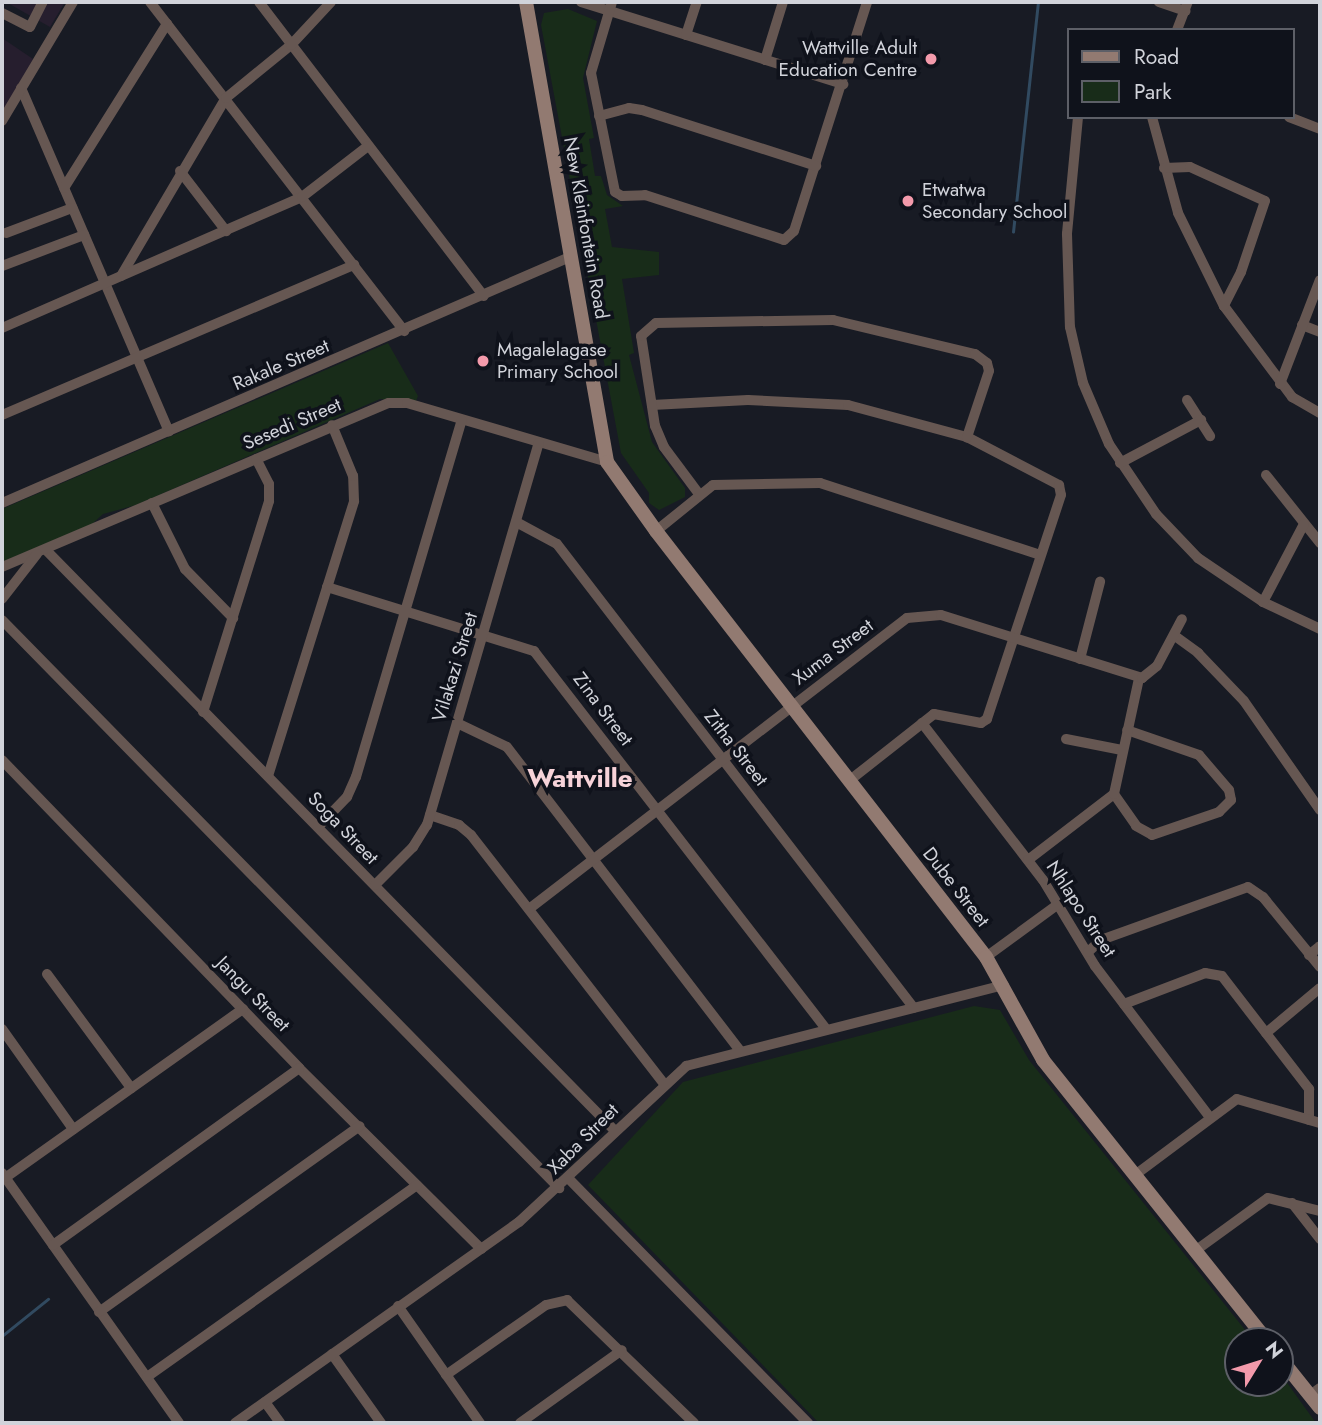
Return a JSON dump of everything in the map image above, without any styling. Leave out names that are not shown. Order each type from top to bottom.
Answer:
[{"type":"street","points":[[2,13],[30,27],[43,2]]},
{"type":"street","points":[[2,121],[73,2]]},
{"type":"street","points":[[150,2],[404,331]]},
{"type":"street","points":[[259,2],[484,296]]},
{"type":"street","points":[[121,276],[180,171],[226,98],[291,45],[331,2]]},
{"type":"street","name":"New Kleinfontein Road","points":[[526,2],[607,462]]},
{"type":"street","points":[[581,2],[610,6],[686,35],[843,84]]},
{"type":"street","points":[[686,35],[696,2]]},
{"type":"street","points":[[765,60],[783,2]]},
{"type":"street","points":[[610,6],[591,68],[612,187],[622,196],[645,195],[779,239],[788,239],[794,231],[816,166],[867,2]]},
{"type":"street","points":[[1159,2],[1187,6],[1178,28]]},
{"type":"street","points":[[64,188],[167,24]]},
{"type":"street","points":[[21,89],[169,432]]},
{"type":"street","points":[[599,116],[629,108],[642,110],[816,166]]},
{"type":"street","points":[[1078,119],[1067,234],[1070,327],[1083,383],[1120,463],[1156,514],[1183,543],[1213,569],[1263,602],[1318,629]]},
{"type":"street","points":[[1152,119],[1178,213],[1224,306],[1280,384],[1299,403],[1320,413]]},
{"type":"street","points":[[1294,119],[1320,129]]},
{"type":"street","points":[[2,328],[302,197],[368,146]]},
{"type":"street","points":[[1164,168],[1190,167],[1265,201],[1241,272],[1224,306]]},
{"type":"street","points":[[180,171],[226,231]]},
{"type":"street","points":[[6,233],[72,208]]},
{"type":"street","points":[[2,266],[84,235]]},
{"type":"street","name":"Rakale Street","points":[[2,503],[572,256]]},
{"type":"street","points":[[2,415],[354,265]]},
{"type":"street","points":[[1280,384],[1320,280]]},
{"type":"street","points":[[699,494],[659,438],[642,332],[650,324],[669,320],[833,320],[975,354],[987,363],[989,371],[967,437]]},
{"type":"street","points":[[1302,325],[1320,332]]},
{"type":"street","points":[[1187,400],[1210,436]]},
{"type":"street","points":[[652,405],[829,401],[967,437],[1056,481],[1061,495],[984,722],[939,713],[922,723],[849,781]]},
{"type":"street","name":"Sesedi Street","points":[[2,567],[332,425],[398,402],[607,462]]},
{"type":"street","points":[[318,827],[347,797],[356,778],[462,420]]},
{"type":"street","points":[[1120,463],[1200,420]]},
{"type":"street","points":[[268,776],[355,492],[332,425]]},
{"type":"street","name":"Vilakazi Street","points":[[375,885],[420,839],[430,815],[518,523],[539,443]]},
{"type":"street","points":[[203,712],[269,501],[269,484],[257,459]]},
{"type":"street","name":"Dube Street","points":[[607,462],[656,531],[986,957],[1004,985],[1039,1054],[1256,1327]]},
{"type":"street","points":[[1266,475],[1320,542]]},
{"type":"street","points":[[656,531],[699,494],[722,483],[820,483],[1040,555]]},
{"type":"street","points":[[152,503],[177,558],[233,618]]},
{"type":"street","name":"Zitha Street","points":[[518,523],[557,544],[914,1008]]},
{"type":"street","points":[[1263,602],[1304,523]]},
{"type":"street","points":[[2,599],[42,552]]},
{"type":"street","name":"Soga Street","points":[[42,552],[268,776],[615,1132]]},
{"type":"street","points":[[1080,659],[1100,582]]},
{"type":"street","name":"Zina Street","points":[[327,587],[538,654],[826,1029]]},
{"type":"street","name":"Xuma Street","points":[[529,909],[792,706],[917,615],[941,615],[1139,678]]},
{"type":"street","points":[[1028,860],[1114,794],[1139,678],[1154,670],[1182,619]]},
{"type":"street","points":[[2,620],[559,1188]]},
{"type":"street","points":[[1175,636],[1198,653],[1244,701],[1320,810]]},
{"type":"street","points":[[457,723],[503,742],[740,1051]]},
{"type":"street","name":"Nhlapo Street","points":[[922,723],[1028,860],[1124,1004],[1209,1116]]},
{"type":"street","points":[[1114,794],[1136,826],[1152,835],[1219,812],[1231,800],[1229,790],[1199,755],[1127,730]]},
{"type":"street","points":[[1066,739],[1122,750]]},
{"type":"street","name":"Jangu Street","points":[[2,760],[299,1068],[481,1249]]},
{"type":"street","points":[[430,815],[465,828],[664,1084]]},
{"type":"street","points":[[1088,952],[1101,940],[1248,887],[1263,897],[1320,967]]},
{"type":"street","points":[[986,957],[1056,905]]},
{"type":"street","points":[[1309,955],[1320,946]]},
{"type":"street","points":[[1124,1004],[1212,972],[1229,983],[1309,1089],[1309,1119]]},
{"type":"street","points":[[47,974],[131,1088]]},
{"type":"street","name":"Xaba Street","points":[[235,1423],[481,1249],[559,1188],[664,1084],[686,1066],[1004,985]]},
{"type":"street","points":[[1266,1033],[1320,988]]},
{"type":"street","points":[[179,1423],[3,1175],[243,1009]]},
{"type":"street","points":[[2,1029],[73,1129]]},
{"type":"street","points":[[53,1245],[299,1068]]},
{"type":"street","points":[[1135,1175],[1209,1116],[1243,1098],[1320,1123]]},
{"type":"street","points":[[99,1312],[360,1126]]},
{"type":"street","points":[[569,1179],[808,1423]]},
{"type":"street","points":[[147,1377],[417,1185]]},
{"type":"street","points":[[1195,1251],[1268,1198],[1320,1211]]},
{"type":"street","points":[[1292,1202],[1320,1239]]},
{"type":"street","points":[[446,1375],[556,1300],[576,1305],[694,1423]]},
{"type":"street","points":[[398,1306],[480,1423]]},
{"type":"street","points":[[520,1423],[622,1350]]},
{"type":"street","points":[[332,1354],[381,1423]]},
{"type":"street","points":[[1294,1372],[1315,1392],[1320,1408]]},
{"type":"street","points":[[265,1402],[280,1423]]},
{"type":"shaded area","points":[[6,2],[65,2],[50,27]]},
{"type":"shaded area","points":[[2,38],[33,59],[2,113]]},
{"type":"green space","points":[[568,9],[597,21],[583,78],[594,138],[589,139],[595,176],[601,176],[607,195],[623,206],[605,209],[612,247],[659,252],[659,275],[622,279],[634,353],[629,355],[652,442],[685,488],[685,497],[659,510],[649,503],[649,493],[621,453],[541,25],[544,13]]},
{"type":"green space","points":[[388,343],[418,396],[416,401],[380,399],[136,505],[103,514],[92,524],[2,562],[2,509]]},
{"type":"green space","points":[[974,1006],[1000,1010],[1029,1060],[1243,1327],[1224,1327],[1224,1397],[1294,1397],[1294,1392],[1316,1423],[819,1423],[588,1185],[683,1082]]},
{"type":"waterway","points":[[1013,232],[1038,2]]},
{"type":"waterway","points":[[2,1336],[48,1299]]},
{"type":"place","name":"Wattville Adult Education Centre","points":[[931,59]]},
{"type":"place","name":"Etwatwa Secondary School","points":[[908,201]]},
{"type":"place","name":"Magalelagase Primary School","points":[[483,361]]},
{"type":"district","name":"Wattville","points":[[580,779]]}]
